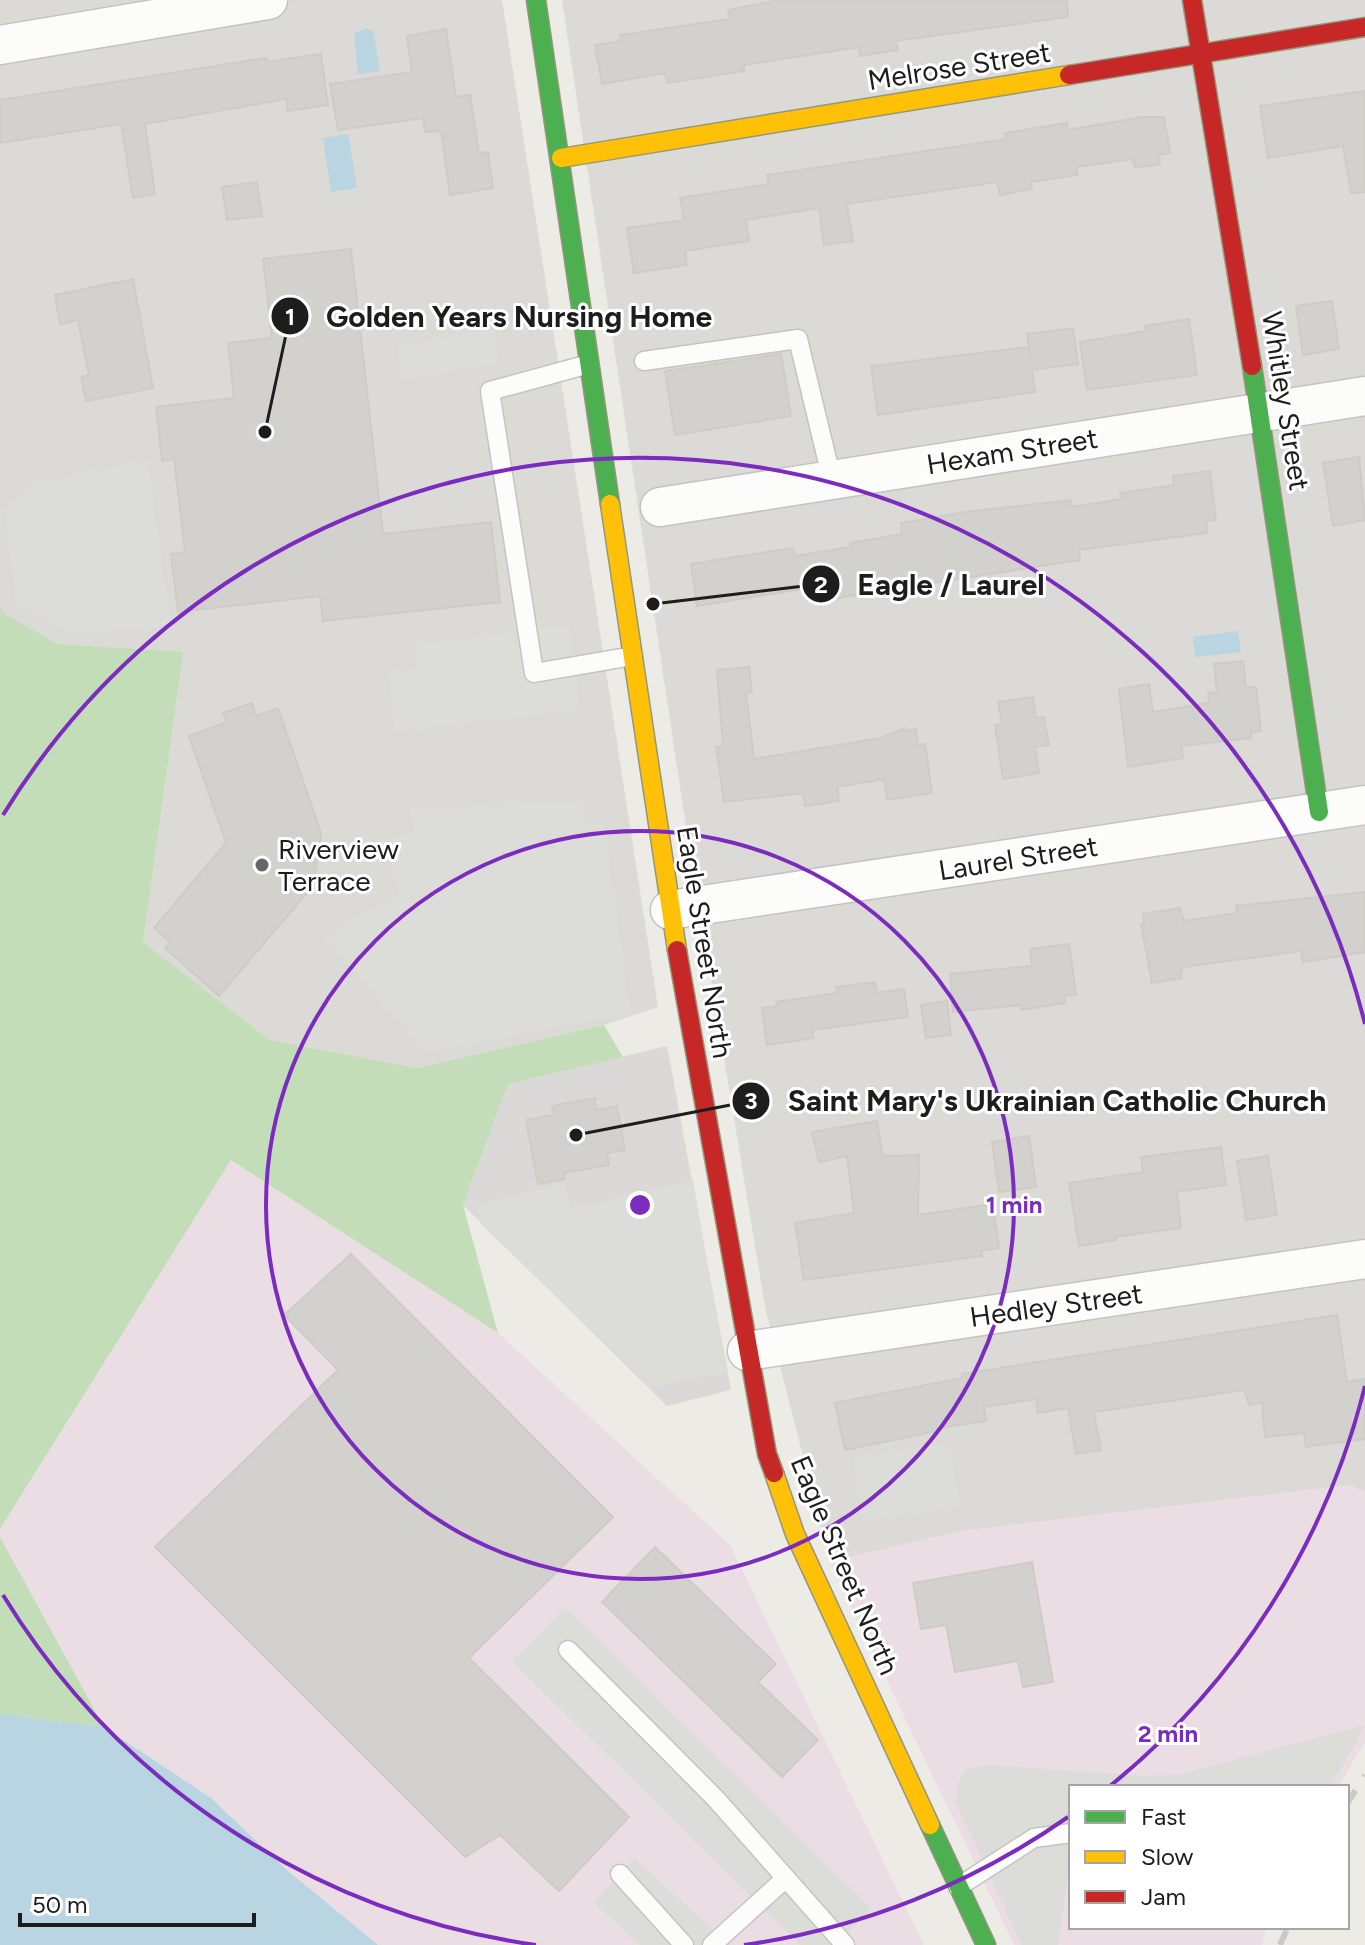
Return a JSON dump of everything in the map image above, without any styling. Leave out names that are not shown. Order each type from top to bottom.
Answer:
[{"type":"main road","name":"Eagle Street North","points":[[536,0],[670,910],[767,1454],[795,1534],[986,1945]]},
{"type":"main road","name":"Whitley Street","points":[[1192,0],[1260,412],[1319,812]]},
{"type":"main road","name":"Melrose Street","points":[[561,158],[1365,27]]},
{"type":"street","points":[[0,45],[268,0]]},
{"type":"street","name":"Hexam Street","points":[[660,507],[1365,396]]},
{"type":"street","name":"Laurel Street","points":[[670,910],[1365,805]]},
{"type":"street","name":"Hedley Street","points":[[747,1351],[1365,1259]]},
{"type":"lane","points":[[644,361],[798,339],[832,480]]},
{"type":"lane","points":[[592,364],[490,391],[534,673],[633,656]]},
{"type":"lane","points":[[568,1650],[716,1799],[845,1945]]},
{"type":"lane","points":[[958,1887],[1034,1838],[1069,1833]]},
{"type":"lane","points":[[620,1874],[684,1945]]},
{"type":"lane","points":[[712,1945],[786,1878]]},
{"type":"shaded area","points":[[0,0],[502,0],[658,1007],[604,1025],[417,1068],[270,1040],[143,942],[182,653],[58,644],[5,614],[0,606]]},
{"type":"shaded area","points":[[562,0],[1365,0],[1365,1492],[1350,1485],[960,1531],[830,1562],[765,1307],[685,820]]},
{"type":"shaded area","points":[[493,329],[499,364],[403,381],[397,346]]},
{"type":"shaded area","points":[[147,460],[171,627],[75,634],[16,605],[5,509],[34,483]]},
{"type":"shaded area","points":[[570,624],[580,711],[396,732],[388,672],[418,668],[415,644]]},
{"type":"shaded area","points":[[582,801],[584,826],[604,822],[630,1014],[426,1053],[325,936],[398,896],[387,838],[413,832],[410,807]]},
{"type":"shaded area","points":[[667,1046],[731,1390],[667,1406],[463,1205],[508,1084]]},
{"type":"shaded area","points":[[231,1160],[498,1333],[730,1545],[924,1945],[378,1945],[287,1870],[211,1798],[104,1727],[0,1537],[0,1529]]},
{"type":"shaded area","points":[[693,1180],[726,1373],[649,1387],[480,1223],[477,1205],[564,1183],[571,1209]]},
{"type":"shaded area","points":[[950,1442],[959,1507],[863,1521],[853,1457]]},
{"type":"shaded area","points":[[1351,1485],[1365,1492],[1365,1742],[1339,1785],[1069,1785],[1069,1929],[1266,1929],[1262,1945],[1014,1945],[830,1562],[960,1531]]},
{"type":"shaded area","points":[[565,1607],[871,1909],[836,1945],[800,1945],[512,1661]]},
{"type":"shaded area","points":[[1365,1725],[1332,1785],[1069,1785],[1069,1876],[1058,1945],[1022,1945],[956,1804],[957,1785],[965,1769],[991,1765],[1144,1776],[1181,1774]]},
{"type":"shaded area","points":[[634,1858],[730,1945],[640,1945],[594,1903]]},
{"type":"green space","points":[[0,606],[5,614],[58,644],[183,652],[143,942],[270,1040],[417,1068],[604,1025],[623,1057],[508,1084],[463,1205],[498,1333],[231,1160],[0,1529]]},
{"type":"green space","points":[[0,1537],[104,1727],[0,1714]]},
{"type":"water","points":[[366,28],[373,31],[380,71],[358,74],[354,34]]},
{"type":"water","points":[[348,134],[357,188],[331,192],[323,138]]},
{"type":"water","points":[[1238,631],[1241,652],[1195,657],[1193,637]]},
{"type":"water","points":[[0,1714],[104,1727],[211,1798],[287,1870],[378,1945],[0,1945]]},
{"type":"building","points":[[779,0],[1067,0],[1068,17],[896,41],[898,50],[860,56],[859,47],[744,65],[744,71],[667,83],[665,73],[602,84],[595,45],[621,41],[620,35],[730,19],[728,10]]},
{"type":"building","points":[[446,29],[456,97],[470,95],[479,153],[488,152],[493,188],[450,195],[439,131],[425,132],[423,118],[338,130],[330,84],[412,72],[407,36]]},
{"type":"building","points":[[321,54],[328,105],[288,111],[286,99],[145,124],[155,194],[133,198],[121,124],[0,143],[0,100],[266,58],[267,62]]},
{"type":"building","points":[[1365,91],[1365,192],[1351,193],[1343,146],[1268,158],[1260,106]]},
{"type":"building","points":[[1142,117],[1164,117],[1170,153],[1159,155],[1160,164],[1135,168],[1133,159],[1076,167],[1078,175],[1031,182],[1032,189],[1000,195],[997,182],[847,204],[853,241],[824,245],[819,208],[746,220],[749,241],[685,251],[687,265],[634,273],[627,228],[684,220],[680,198],[769,184],[767,175],[1006,139],[1005,133],[1067,123],[1068,130]]},
{"type":"building","points":[[257,182],[262,216],[227,220],[222,187]]},
{"type":"building","points":[[351,249],[383,534],[491,522],[500,602],[323,621],[320,596],[178,612],[171,554],[185,552],[174,459],[162,461],[156,407],[234,398],[228,343],[272,338],[263,259]]},
{"type":"building","points":[[133,279],[153,388],[86,401],[81,377],[89,375],[78,320],[60,324],[55,295]]},
{"type":"building","points":[[1332,301],[1339,349],[1303,355],[1296,306]]},
{"type":"building","points":[[1189,319],[1197,375],[1087,390],[1080,342],[1146,331],[1145,326]]},
{"type":"building","points":[[1073,328],[1078,364],[1032,370],[1035,392],[878,415],[871,366],[1029,347],[1027,334]]},
{"type":"building","points":[[781,354],[791,416],[675,435],[665,371]]},
{"type":"building","points":[[1359,457],[1365,520],[1333,526],[1323,463]]},
{"type":"building","points":[[1210,471],[1216,520],[1206,521],[1207,533],[1079,550],[1080,560],[829,599],[827,585],[697,606],[691,564],[793,548],[795,556],[851,547],[850,543],[902,534],[901,523],[965,512],[1071,500],[1072,507],[1121,499],[1120,493],[1174,485],[1173,476]]},
{"type":"building","points":[[1243,661],[1246,688],[1256,687],[1261,731],[1251,732],[1251,738],[1181,746],[1183,758],[1128,767],[1119,689],[1149,684],[1153,712],[1209,703],[1208,693],[1217,692],[1214,664]]},
{"type":"building","points":[[749,667],[752,692],[746,693],[754,759],[881,738],[904,728],[905,731],[916,729],[918,745],[925,744],[932,793],[887,800],[884,779],[837,787],[839,801],[805,806],[803,793],[724,802],[716,747],[723,746],[717,670]]},
{"type":"building","points":[[1033,697],[1036,718],[1044,717],[1049,745],[1035,747],[1039,773],[1003,779],[995,725],[1002,724],[998,702]]},
{"type":"building","name":"Riverview Terrace","points":[[252,703],[256,716],[278,708],[321,833],[313,886],[219,996],[165,948],[170,942],[154,928],[226,843],[189,736],[227,722],[223,713]]},
{"type":"building","points":[[1365,892],[1365,952],[1303,962],[1301,951],[1191,966],[1181,969],[1182,978],[1152,983],[1141,924],[1144,923],[1143,914],[1180,908],[1184,921],[1237,913],[1236,906]]},
{"type":"building","points":[[1069,944],[1076,994],[1064,996],[1065,1003],[1021,1010],[1020,1005],[953,1012],[950,974],[1032,966],[1030,949]]},
{"type":"building","points":[[875,982],[877,993],[904,989],[908,1017],[812,1030],[814,1038],[767,1045],[762,1008],[777,1006],[776,1002],[837,993],[836,987]]},
{"type":"building","points":[[947,1001],[951,1035],[926,1038],[921,1005]]},
{"type":"building","points":[[595,1098],[596,1110],[617,1106],[625,1150],[607,1153],[609,1165],[564,1173],[565,1179],[538,1184],[526,1120],[554,1115],[552,1106]]},
{"type":"building","points":[[877,1121],[883,1156],[919,1155],[918,1215],[993,1204],[999,1248],[981,1251],[982,1256],[804,1280],[795,1223],[854,1213],[847,1156],[819,1162],[812,1132]]},
{"type":"building","points":[[1029,1136],[1036,1187],[999,1192],[992,1142]]},
{"type":"building","points":[[1221,1147],[1226,1185],[1177,1192],[1181,1228],[1115,1237],[1116,1240],[1079,1246],[1069,1183],[1143,1172],[1141,1157]]},
{"type":"building","points":[[1268,1156],[1277,1215],[1246,1220],[1237,1161]]},
{"type":"building","points":[[351,1254],[613,1517],[469,1658],[629,1817],[559,1891],[500,1835],[465,1857],[155,1547],[338,1370],[284,1315]]},
{"type":"building","points":[[1337,1315],[1347,1382],[1365,1379],[1365,1439],[1306,1447],[1304,1433],[1265,1437],[1262,1403],[1249,1405],[1244,1390],[1094,1412],[1101,1450],[1076,1454],[1068,1408],[1038,1413],[1036,1399],[984,1407],[986,1421],[933,1429],[933,1432],[845,1450],[835,1403],[962,1378],[962,1374]]},
{"type":"building","points":[[655,1547],[776,1664],[758,1682],[818,1740],[782,1777],[602,1602]]},
{"type":"building","points":[[1032,1562],[1053,1682],[1023,1687],[1018,1661],[955,1672],[946,1625],[921,1629],[913,1583]]},
{"type":"railway","points":[[1349,1801],[1365,1775]]},
{"type":"railway","points":[[1280,1945],[1287,1929]]},
{"type":"traffic: fast","points":[[536,0],[610,504]]},
{"type":"traffic: fast","points":[[1252,366],[1319,812]]},
{"type":"traffic: fast","points":[[930,1825],[986,1945]]},
{"type":"traffic: slow","points":[[561,158],[1069,75]]},
{"type":"traffic: slow","points":[[610,504],[677,950]]},
{"type":"traffic: slow","points":[[774,1473],[795,1534],[930,1825]]},
{"type":"traffic: jam","points":[[1192,0],[1252,366]]},
{"type":"traffic: jam","points":[[1069,75],[1365,27]]},
{"type":"traffic: jam","points":[[677,950],[767,1454],[774,1473]]},
{"type":"place","name":"Golden Years Nursing Home","points":[[265,432]]},
{"type":"place","name":"Eagle / Laurel","points":[[653,604]]},
{"type":"place","name":"Riverview Terrace","points":[[262,865]]},
{"type":"place","name":"Saint Mary's Ukrainian Catholic Church","points":[[576,1135]]}]
